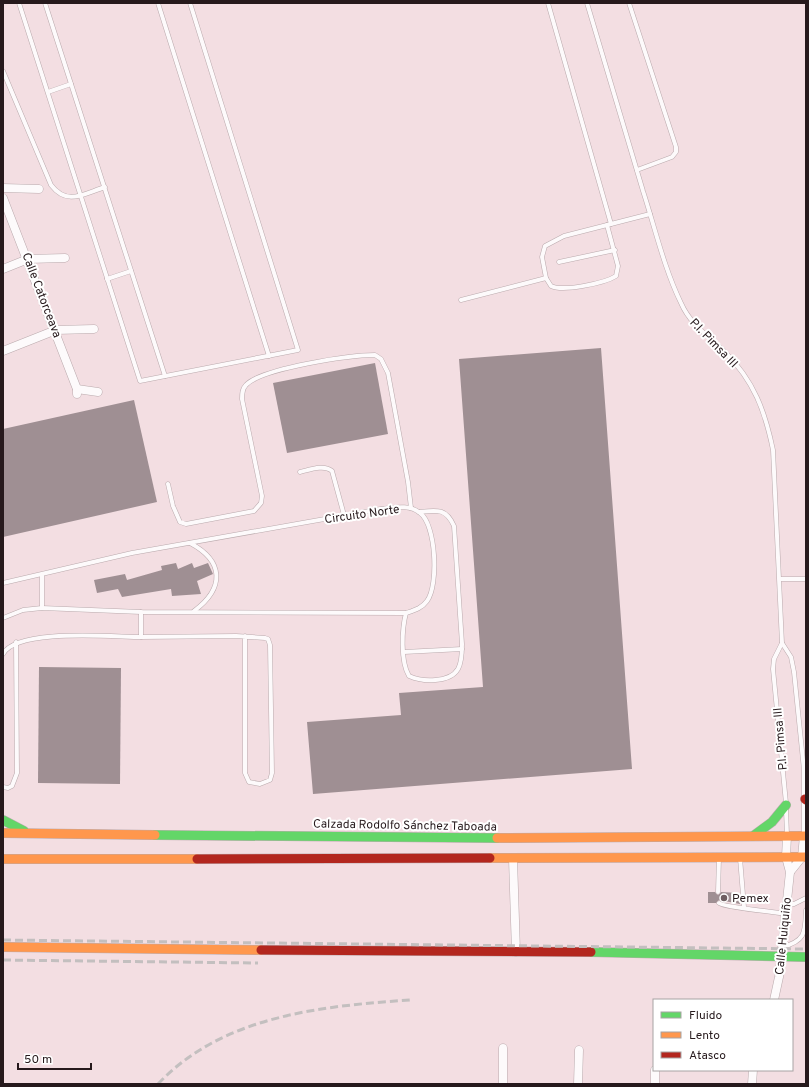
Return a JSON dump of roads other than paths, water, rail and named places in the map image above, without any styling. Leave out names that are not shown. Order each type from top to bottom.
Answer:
[{"type":"main road","points":[[753,836],[772,822],[786,805]]},
{"type":"main road","points":[[3,820],[15,828],[28,833]]},
{"type":"main road","name":"Calzada Rodolfo Sánchez Taboada","points":[[3,833],[499,838],[805,836]]},
{"type":"main road","points":[[3,859],[513,859],[804,857]]},
{"type":"main road","points":[[3,947],[374,952],[616,952],[806,957]]},
{"type":"street","points":[[3,188],[39,189]]},
{"type":"street","name":"Calle Catorceava","points":[[3,198],[56,330],[77,391],[98,392]]},
{"type":"street","points":[[3,269],[28,259],[65,258]]},
{"type":"street","points":[[3,351],[56,330],[94,329]]},
{"type":"street","name":"Calle Huiquiño","points":[[774,999],[781,956],[790,872],[786,857],[787,836]]},
{"type":"street","points":[[790,872],[804,857],[805,836]]},
{"type":"street","points":[[513,859],[516,952]]},
{"type":"street","points":[[503,1048],[503,1084]]},
{"type":"street","points":[[578,1084],[579,1050]]},
{"type":"street","points":[[655,1071],[655,1084]]},
{"type":"street","points":[[752,1084],[753,1071]]},
{"type":"lane","points":[[19,3],[140,381],[298,350],[190,3]]},
{"type":"lane","points":[[45,3],[165,376]]},
{"type":"lane","points":[[158,3],[268,356]]},
{"type":"lane","points":[[548,3],[609,224],[619,270],[613,278],[562,289],[552,286],[546,278],[542,257],[545,246],[564,236],[609,224],[650,214]]},
{"type":"lane","name":"P.I. Pimsa III","points":[[587,3],[670,278],[681,304],[690,320],[735,364],[750,382],[761,404],[773,450],[782,643],[774,659],[773,666],[786,805],[787,836]]},
{"type":"lane","points":[[629,3],[676,147],[676,152],[672,157],[637,170]]},
{"type":"lane","points":[[3,71],[51,186],[58,194],[67,198],[104,188]]},
{"type":"lane","points":[[48,92],[71,84]]},
{"type":"lane","points":[[560,262],[615,250]]},
{"type":"lane","points":[[107,279],[132,271]]},
{"type":"lane","points":[[461,300],[546,278]]},
{"type":"lane","points":[[168,484],[177,516],[180,522],[186,524],[254,511],[261,503],[262,496],[242,399],[242,390],[246,384],[265,374],[281,370],[330,360],[375,355],[381,359],[388,373],[408,482],[411,508]]},
{"type":"lane","points":[[300,472],[330,468],[344,515]]},
{"type":"lane","name":"Circuito Norte","points":[[3,583],[125,554],[344,515],[381,509],[411,508],[419,512]]},
{"type":"lane","points":[[406,613],[403,629],[404,652],[406,670],[409,676],[416,679],[426,680],[446,678],[456,672],[459,667],[462,649],[454,526],[447,514],[432,510],[419,512]]},
{"type":"lane","points":[[3,618],[23,610],[42,608],[141,612],[406,613],[422,606],[432,593],[434,566],[432,538],[426,519],[419,512]]},
{"type":"lane","points":[[189,542],[207,554],[212,561],[217,577],[213,593],[193,611]]},
{"type":"lane","points":[[42,574],[42,608]]},
{"type":"lane","points":[[780,579],[806,579]]},
{"type":"lane","points":[[141,612],[141,637]]},
{"type":"lane","points":[[3,654],[5,650],[16,642],[54,636],[245,636],[268,639],[270,645],[272,773],[270,780],[260,784],[248,782],[245,772],[245,636]]},
{"type":"lane","points":[[3,787],[8,788],[12,786],[17,773],[16,642]]},
{"type":"lane","name":"P.I. Pimsa III","points":[[782,643],[791,657],[794,672],[804,770],[806,800],[805,836]]},
{"type":"lane","points":[[404,652],[462,649]]},
{"type":"lane","points":[[718,892],[719,858]]},
{"type":"lane","points":[[740,858],[744,907]]},
{"type":"lane","points":[[787,904],[794,904],[806,898]]},
{"type":"lane","points":[[719,903],[724,906],[744,907],[786,914]]},
{"type":"lane","points":[[782,947],[795,944],[800,940],[804,928],[806,910]]},
{"type":"railway","points":[[3,940],[806,949]]},
{"type":"railway","points":[[3,960],[258,963]]},
{"type":"railway","points":[[158,1084],[184,1061],[212,1043],[242,1029],[308,1011],[342,1006],[410,1000]]},
{"type":"place","name":"Pemex","points":[[724,898]]}]
